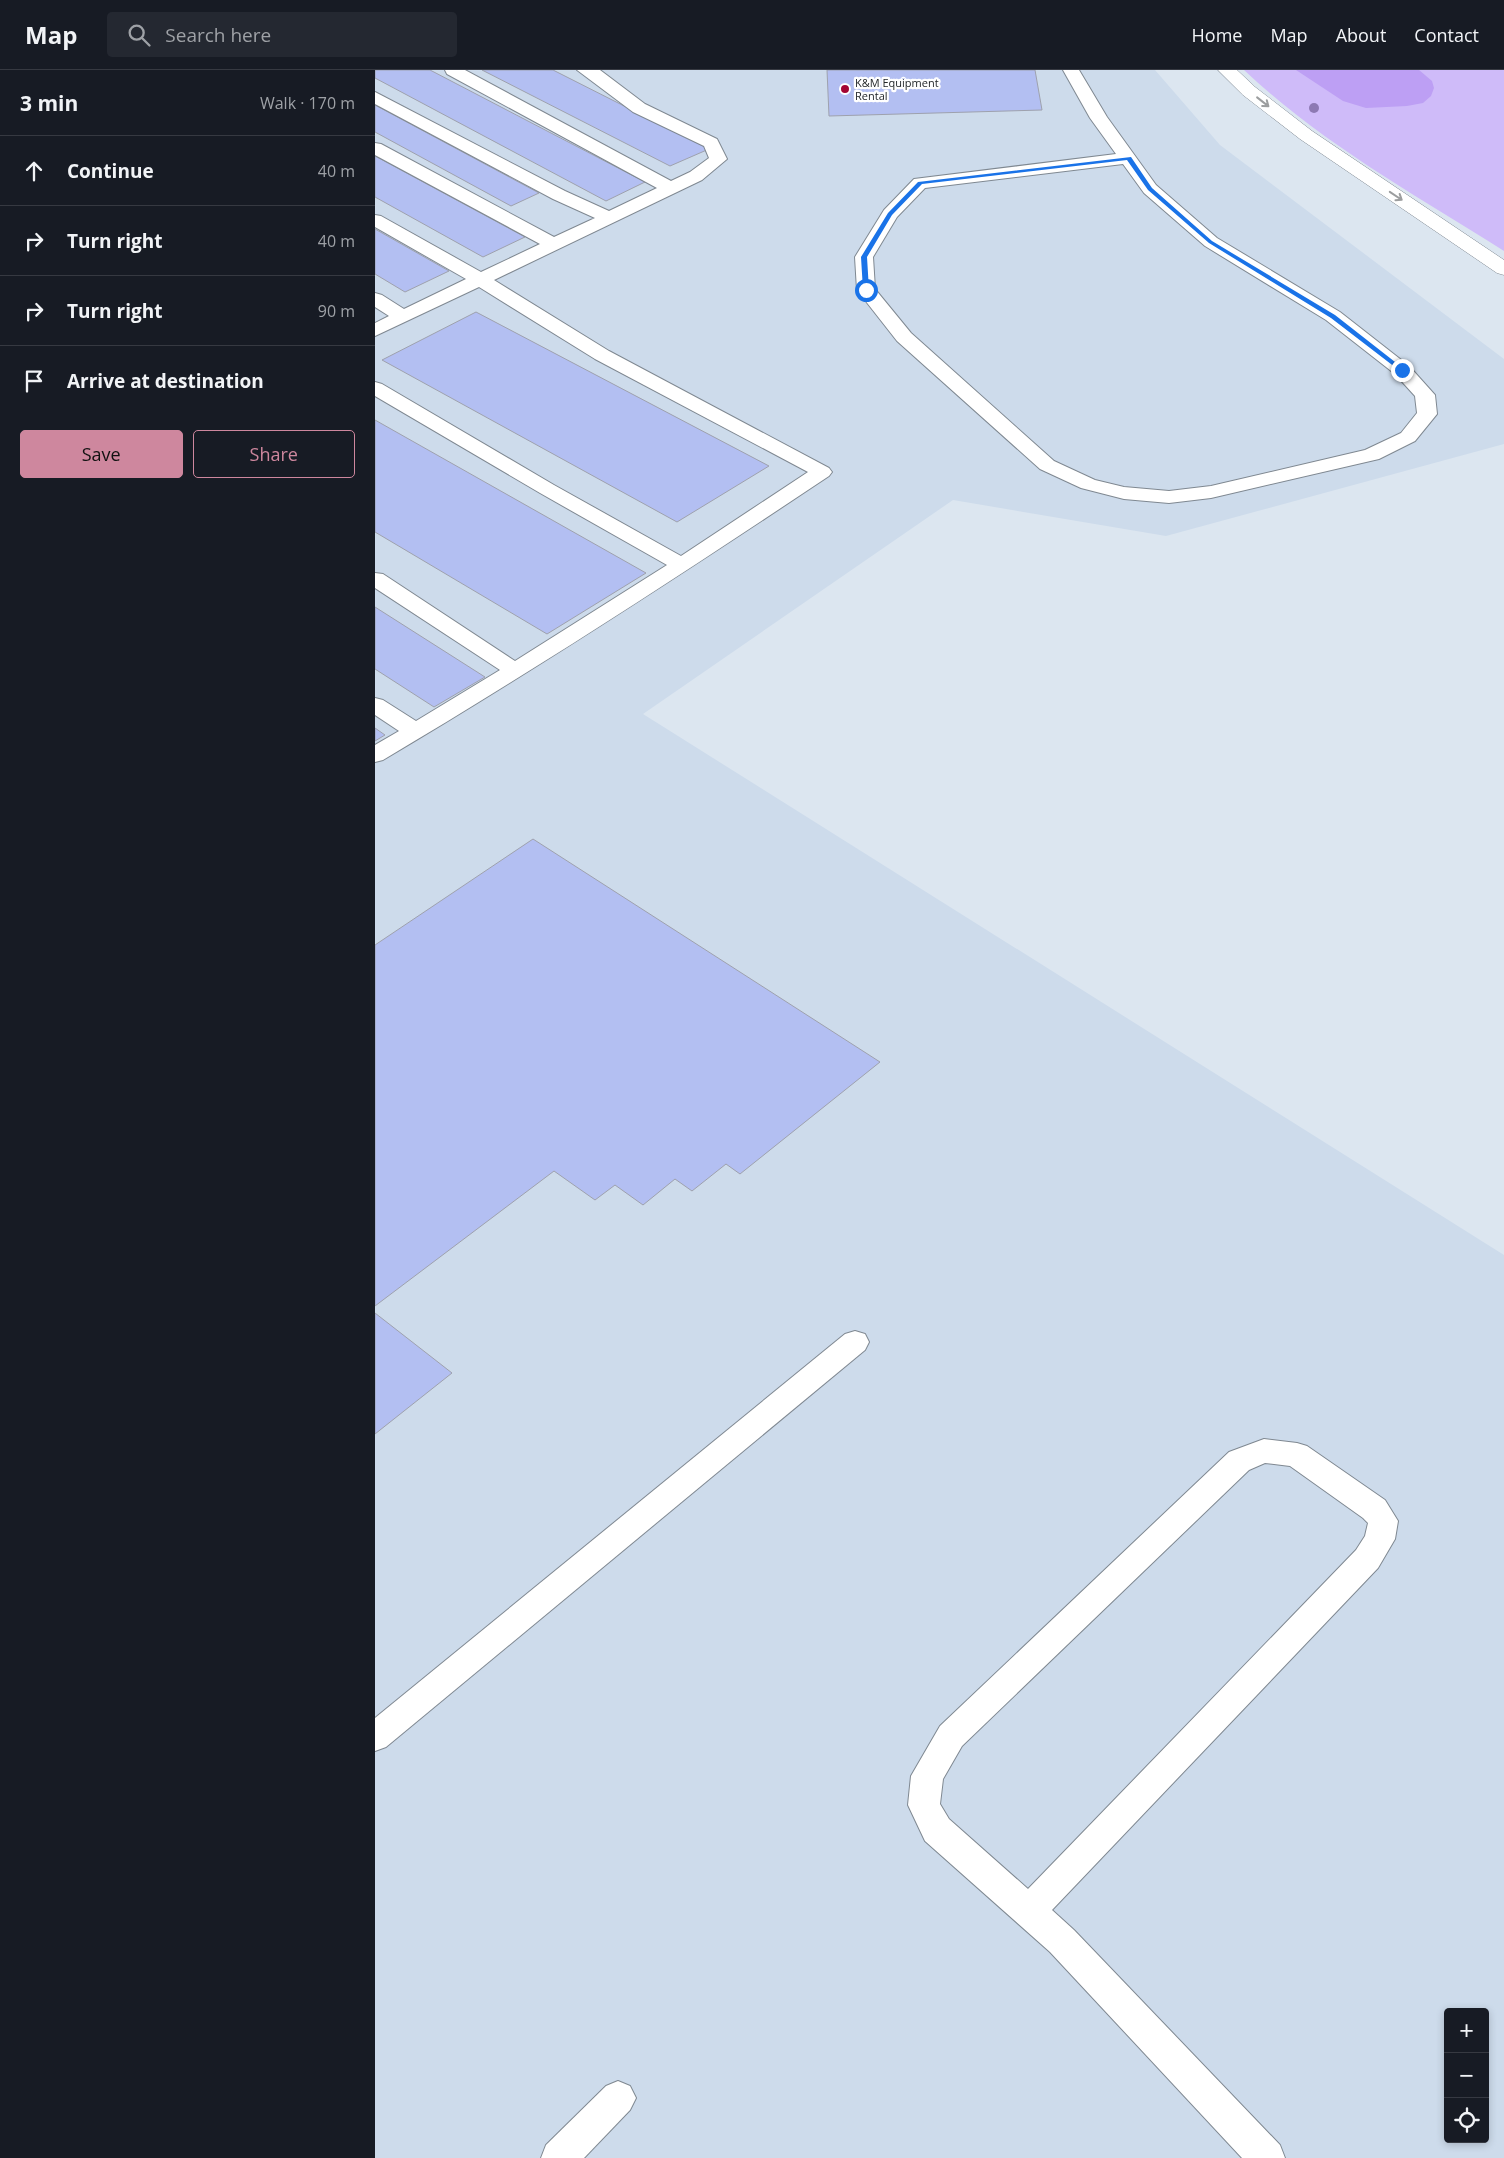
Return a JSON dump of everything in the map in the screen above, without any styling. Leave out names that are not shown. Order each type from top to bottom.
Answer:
[{"type":"highway","points":[[1227,70],[1249,91],[1305,135],[1504,269]]},
{"type":"lane","points":[[453,70],[670,188]]},
{"type":"lane","points":[[375,330],[696,176],[717,159],[711,143],[639,108],[594,74],[585,70]]},
{"type":"lane","points":[[1071,70],[1099,118],[1129,158],[1150,189],[1211,242],[1333,316],[1402,370],[1425,395],[1427,414],[1408,437],[1372,454],[1211,492],[1169,497],[1124,493],[1088,484],[1047,465],[993,418],[904,337],[866,290],[864,257],[890,214],[920,183],[1129,158]]},
{"type":"lane","points":[[375,96],[559,195],[608,217]]},
{"type":"lane","points":[[375,148],[553,244]]},
{"type":"lane","points":[[375,220],[479,279],[602,354],[822,472],[682,565],[516,671],[375,755]]},
{"type":"lane","points":[[375,298],[403,316]]},
{"type":"lane","points":[[379,394],[682,565]]},
{"type":"lane","points":[[375,579],[516,671]]},
{"type":"lane","points":[[375,705],[415,731]]},
{"type":"lane","points":[[375,1737],[855,1342]]},
{"type":"lane","points":[[1028,1912],[1367,1559],[1380,1539],[1383,1521],[1374,1508],[1297,1455],[1263,1450],[1239,1461],[951,1736],[927,1776],[924,1805],[937,1830],[1028,1912],[1062,1941],[1267,2158]]},
{"type":"lane","points":[[559,2158],[618,2098]]},
{"type":"shaded area","points":[[375,70],[1155,70],[1220,145],[1504,359],[1504,444],[1166,536],[953,500],[643,714],[1504,1255],[1504,2158],[375,2158]]},
{"type":"shaded area","points":[[1244,70],[1504,70],[1504,251],[1337,145]]},
{"type":"shaded area","points":[[1296,70],[1419,70],[1432,81],[1434,88],[1431,96],[1423,103],[1407,106],[1366,108],[1343,101]]},
{"type":"building","points":[[375,70],[430,70],[645,182],[606,201],[375,78]]},
{"type":"building","points":[[482,70],[553,70],[709,149],[670,166]]},
{"type":"building","points":[[827,70],[1035,70],[1042,110],[829,116]]},
{"type":"building","points":[[375,105],[539,193],[511,206],[375,132]]},
{"type":"building","points":[[375,156],[525,237],[483,257],[375,197]]},
{"type":"building","points":[[375,229],[449,271],[405,292],[375,274]]},
{"type":"building","points":[[476,312],[769,466],[677,522],[382,360]]},
{"type":"building","points":[[375,420],[646,573],[547,634],[375,532]]},
{"type":"building","points":[[375,607],[485,677],[434,707],[375,669]]},
{"type":"building","points":[[375,728],[385,735],[375,741]]},
{"type":"building","points":[[533,839],[880,1062],[740,1174],[726,1164],[692,1191],[675,1179],[643,1205],[615,1185],[595,1200],[554,1171],[375,1306],[375,945]]},
{"type":"building","points":[[375,1313],[452,1373],[375,1434]]},
{"type":"place","name":"K&M Equipment Rental","points":[[845,89]]},
{"type":"route","points":[[866,290],[864,257],[890,214],[920,183],[1129,158],[1150,189],[1211,242],[1333,316],[1402,370]]}]
